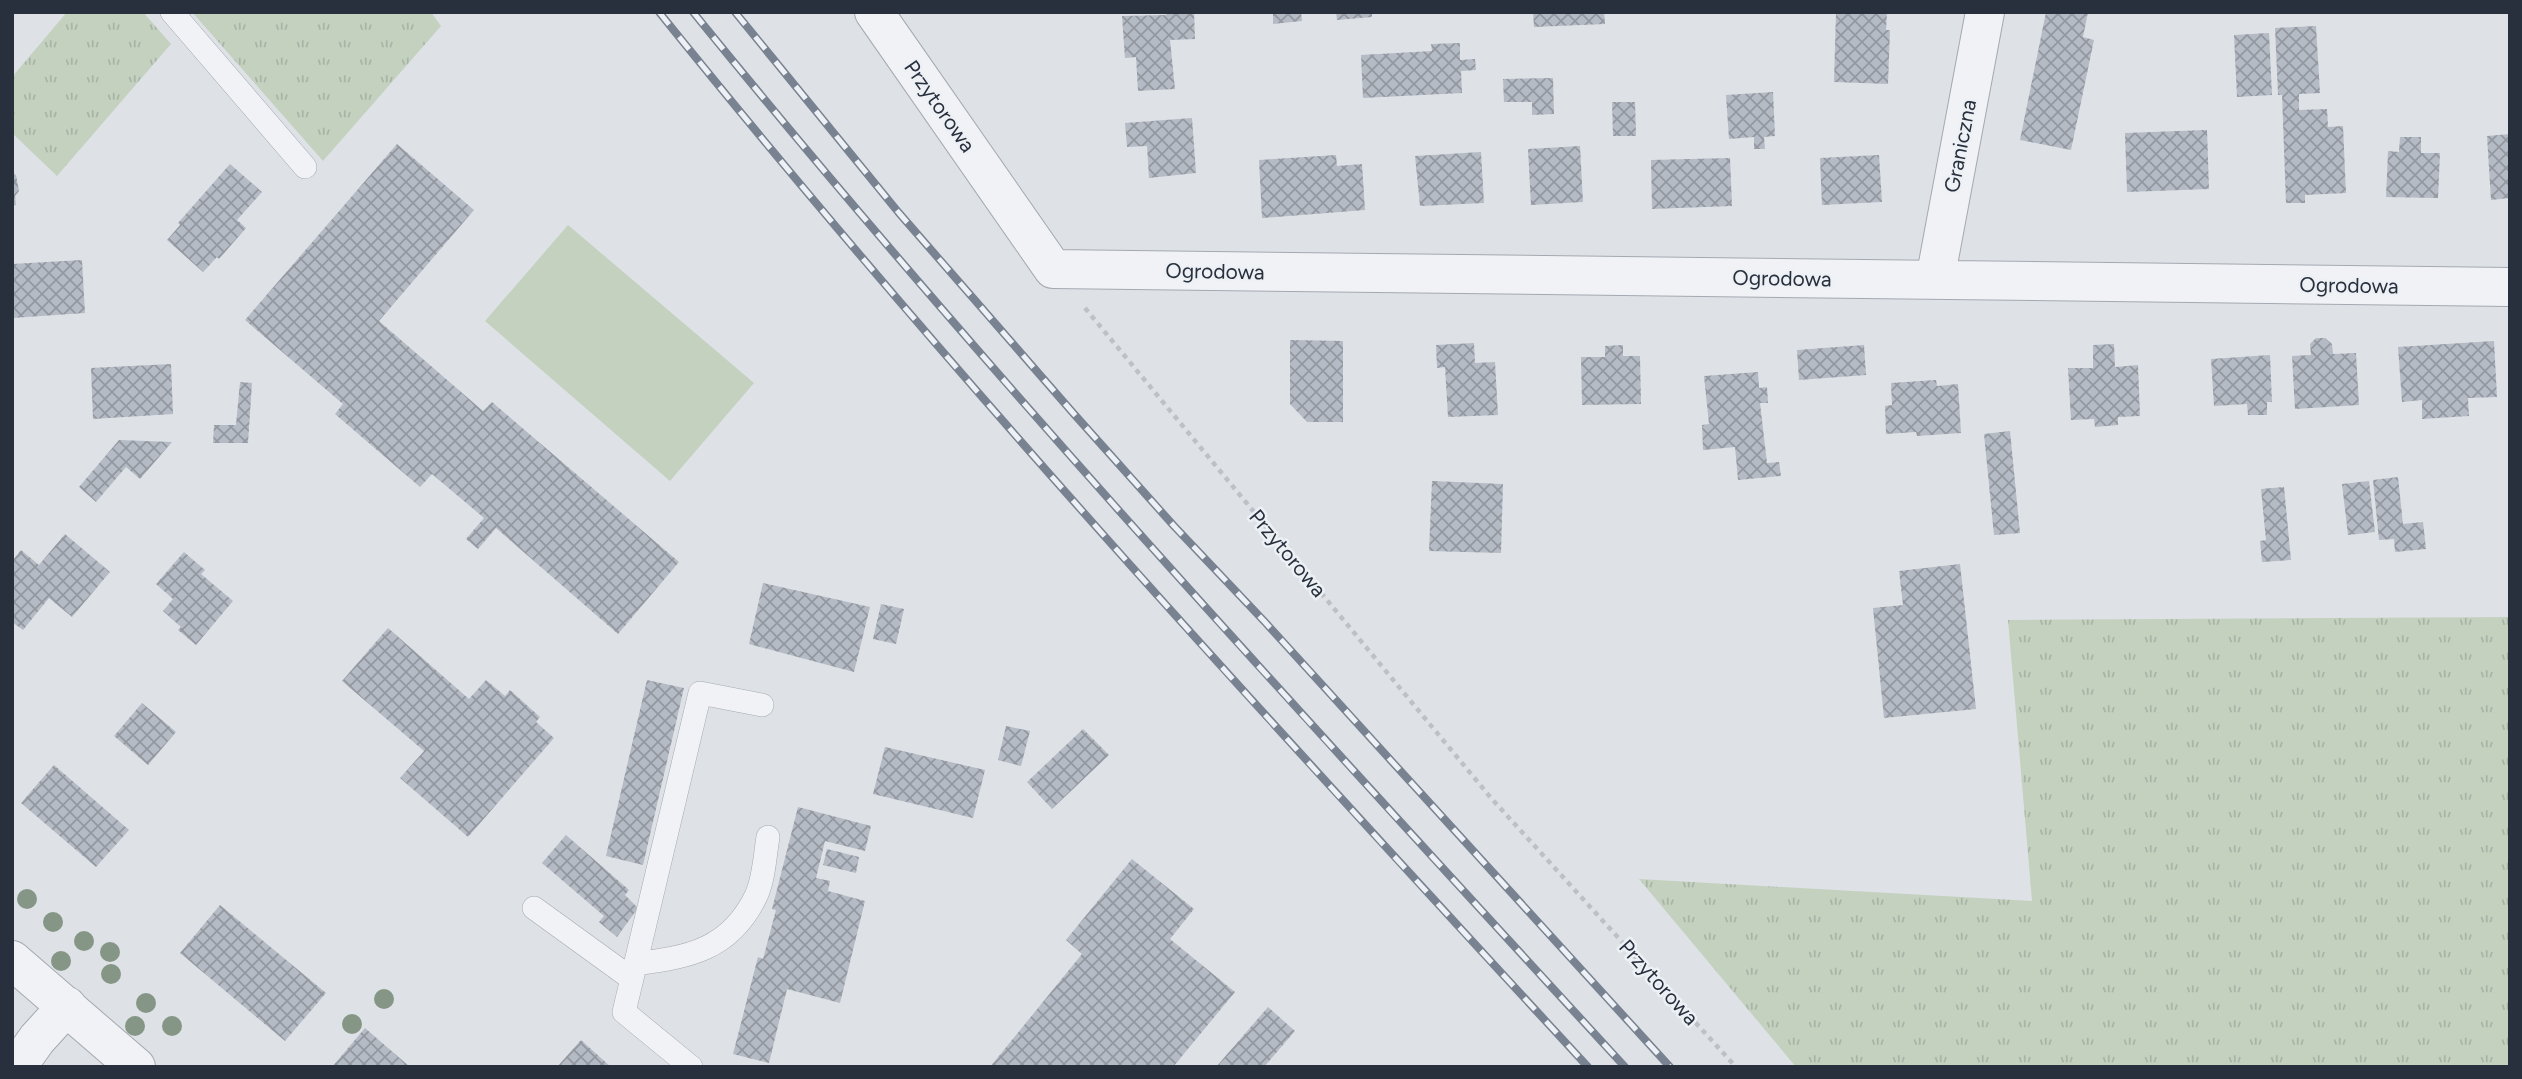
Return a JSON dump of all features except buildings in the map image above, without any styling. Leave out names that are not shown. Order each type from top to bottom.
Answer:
[{"type":"street","name":"Przytorowa","points":[[874,12],[1054,270]]},
{"type":"street","name":"Graniczna","points":[[1935,280],[1985,12]]},
{"type":"street","name":"Ogrodowa","points":[[1054,270],[2510,287]]},
{"type":"street","points":[[12,960],[136,1067]]},
{"type":"street","points":[[17,1067],[66,1006]]},
{"type":"lane","points":[[172,12],[305,167]]},
{"type":"lane","points":[[691,1067],[624,1012],[700,693],[762,705]]},
{"type":"lane","points":[[534,908],[633,972],[696,954],[725,937],[757,894],[768,837]]},
{"type":"path","name":"Przytorowa","points":[[1054,270],[1491,799],[1736,1067]]},
{"type":"green space","points":[[67,12],[143,12],[171,44],[57,176],[12,133],[12,77]]},
{"type":"green space","points":[[192,12],[431,12],[441,26],[323,161]]},
{"type":"green space","points":[[568,225],[754,383],[670,481],[485,321]]},
{"type":"green space","points":[[2510,617],[2510,1067],[1796,1067],[1639,879],[2032,901],[2008,620]]},
{"type":"railway","points":[[659,12],[883,283],[998,416],[1232,678],[1588,1067]]},
{"type":"railway","points":[[693,12],[805,148],[1034,415],[1625,1067]]},
{"type":"railway","points":[[735,12],[899,213],[1074,414],[1670,1067]]}]
